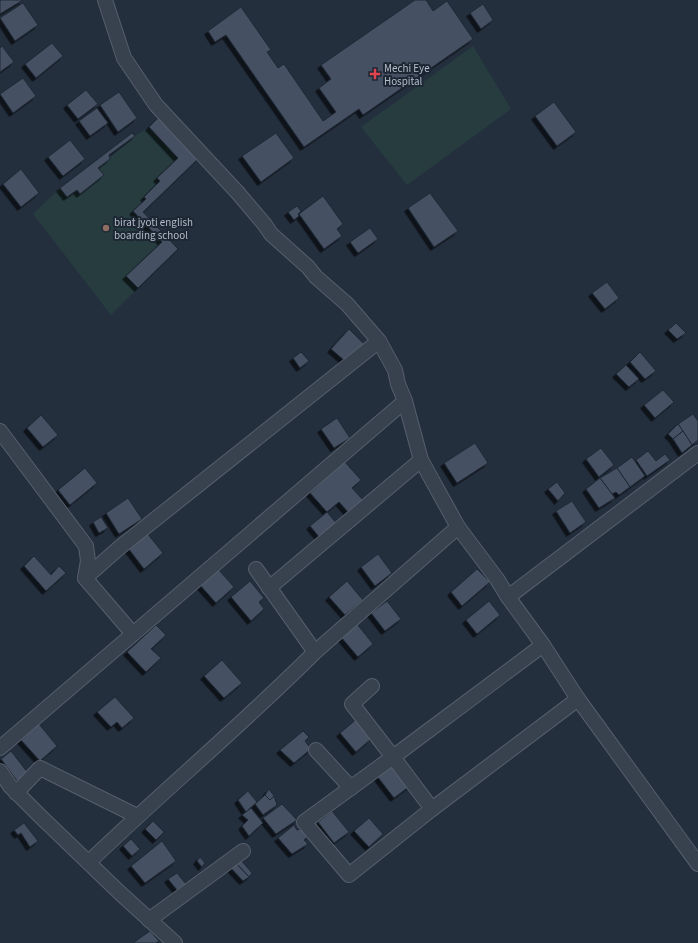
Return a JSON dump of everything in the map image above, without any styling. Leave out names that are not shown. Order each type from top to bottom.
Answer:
[{"type":"street","points":[[105,0],[124,58],[156,105],[238,193],[271,234],[308,267],[316,278],[347,304],[379,341],[395,370],[421,460],[458,527],[543,644],[578,699],[698,864]]},
{"type":"street","points":[[85,578],[119,548],[379,341]]},
{"type":"street","points":[[0,748],[405,401]]},
{"type":"street","points":[[0,431],[86,546],[88,561],[85,578]]},
{"type":"street","points":[[508,596],[698,453]]},
{"type":"street","points":[[269,588],[421,460]]},
{"type":"street","points":[[89,862],[137,816],[289,678],[315,652],[458,527]]},
{"type":"street","points":[[256,569],[315,652]]},
{"type":"street","points":[[85,578],[133,634]]},
{"type":"street","points":[[543,644],[304,822],[349,875],[432,809],[578,699]]},
{"type":"street","points":[[372,686],[352,704],[432,809]]},
{"type":"street","points":[[316,750],[350,788]]},
{"type":"street","points":[[16,792],[40,768],[137,816]]},
{"type":"street","points":[[0,771],[16,792],[149,920],[175,943]]},
{"type":"street","points":[[149,920],[243,851]]},
{"type":"green space","points":[[473,46],[511,109],[407,185],[361,127]]},
{"type":"green space","points":[[149,127],[178,158],[157,178],[160,181],[144,196],[146,199],[133,211],[162,242],[127,276],[138,288],[111,315],[33,214],[60,188],[67,197],[77,190],[80,194],[104,175],[98,168],[135,136]]},
{"type":"building","points":[[0,0],[23,0],[0,14]]},
{"type":"building","name":"Mechi Eye Hospital","points":[[415,0],[426,0],[433,11],[447,1],[473,39],[363,115],[359,109],[304,147],[226,35],[215,42],[208,31],[241,7],[271,50],[267,52],[278,68],[284,64],[323,121],[336,112],[319,88],[331,79],[321,65]]},
{"type":"building","points":[[23,3],[38,25],[15,41],[0,18]]},
{"type":"building","points":[[483,4],[493,20],[481,29],[470,13]]},
{"type":"building","points":[[52,43],[63,56],[36,78],[25,64]]},
{"type":"building","points":[[2,46],[14,62],[0,72],[0,48]]},
{"type":"building","points":[[23,78],[36,96],[13,113],[0,94]]},
{"type":"building","points":[[86,90],[98,104],[78,119],[67,105]]},
{"type":"building","points":[[119,92],[137,118],[118,132],[100,105]]},
{"type":"building","points":[[554,102],[576,132],[557,146],[535,116]]},
{"type":"building","points":[[97,108],[108,123],[90,136],[79,121]]},
{"type":"building","name":"birat jyoti english boarding school","points":[[159,117],[200,157],[143,212],[178,249],[138,288],[126,276],[162,242],[133,211],[146,199],[144,197],[160,181],[157,178],[178,158],[149,127]]},
{"type":"building","points":[[132,133],[135,136],[109,155],[110,159],[98,168],[104,175],[80,194],[77,190],[67,197],[60,188]]},
{"type":"building","points":[[276,133],[294,158],[261,182],[242,156]]},
{"type":"building","points":[[70,140],[85,159],[63,176],[48,157]]},
{"type":"building","points":[[21,169],[39,193],[21,207],[3,184]]},
{"type":"building","points":[[430,193],[458,231],[434,247],[408,208]]},
{"type":"building","points":[[323,196],[343,224],[337,229],[342,236],[324,249],[299,214]]},
{"type":"building","points":[[297,206],[301,211],[298,214],[299,216],[294,220],[288,212]]},
{"type":"building","points":[[370,228],[378,239],[358,253],[350,242]]},
{"type":"building","points":[[607,282],[619,298],[605,309],[592,293]]},
{"type":"building","points":[[676,323],[686,333],[677,339],[668,330]]},
{"type":"building","points":[[349,329],[364,344],[345,361],[331,349]]},
{"type":"building","points":[[301,352],[309,361],[300,368],[293,358]]},
{"type":"building","points":[[640,352],[656,371],[645,379],[630,362]]},
{"type":"building","points":[[626,365],[639,379],[629,387],[616,374]]},
{"type":"building","points":[[663,390],[674,402],[655,418],[644,405]]},
{"type":"building","points":[[693,414],[698,421],[698,440],[692,445],[678,424]]},
{"type":"building","points":[[41,415],[58,435],[43,447],[27,428]]},
{"type":"building","points":[[337,418],[350,438],[334,448],[321,429]]},
{"type":"building","points":[[678,424],[683,431],[673,439],[668,434]]},
{"type":"building","points":[[683,431],[692,445],[682,453],[673,439]]},
{"type":"building","points":[[475,443],[488,463],[457,483],[444,463]]},
{"type":"building","points":[[601,448],[614,465],[599,477],[586,459]]},
{"type":"building","points":[[648,451],[656,461],[665,454],[670,460],[647,476],[636,460]]},
{"type":"building","points":[[632,457],[645,476],[630,487],[617,468]]},
{"type":"building","points":[[344,461],[361,480],[352,488],[363,500],[349,513],[339,502],[327,512],[310,493]]},
{"type":"building","points":[[85,468],[97,483],[70,505],[58,490]]},
{"type":"building","points":[[617,468],[630,487],[619,495],[616,492],[612,494],[600,478]]},
{"type":"building","points":[[600,478],[615,498],[599,508],[586,489]]},
{"type":"building","points":[[557,482],[565,493],[558,501],[548,489]]},
{"type":"building","points":[[128,498],[142,519],[119,534],[106,513]]},
{"type":"building","points":[[572,501],[586,522],[570,533],[556,511]]},
{"type":"building","points":[[327,512],[337,524],[320,538],[310,526]]},
{"type":"building","points":[[101,517],[108,528],[99,533],[93,522]]},
{"type":"building","points":[[147,533],[163,553],[144,569],[128,548]]},
{"type":"building","points":[[378,554],[392,573],[375,586],[361,567]]},
{"type":"building","points":[[34,556],[51,575],[59,566],[66,573],[46,591],[24,566]]},
{"type":"building","points":[[218,569],[234,587],[216,603],[200,585]]},
{"type":"building","points":[[477,569],[490,582],[462,606],[451,592]]},
{"type":"building","points":[[250,581],[264,598],[259,602],[264,609],[251,621],[231,597]]},
{"type":"building","points":[[347,581],[363,600],[345,615],[329,597]]},
{"type":"building","points":[[387,601],[401,619],[385,631],[371,613]]},
{"type":"building","points":[[489,601],[500,615],[477,634],[466,620]]},
{"type":"building","points":[[357,624],[373,644],[358,657],[341,637]]},
{"type":"building","points":[[156,625],[166,635],[151,649],[161,658],[146,672],[127,652]]},
{"type":"building","points":[[222,660],[242,683],[224,698],[204,676]]},
{"type":"building","points":[[115,697],[134,718],[122,728],[117,722],[111,727],[97,712]]},
{"type":"building","points":[[359,717],[366,725],[362,728],[371,739],[356,752],[340,733]]},
{"type":"building","points":[[39,724],[57,746],[40,761],[21,740]]},
{"type":"building","points":[[303,731],[309,737],[305,741],[311,749],[294,763],[280,750]]},
{"type":"building","points":[[11,751],[28,773],[17,781],[1,759]]},
{"type":"building","points":[[393,764],[410,786],[394,798],[377,776]]},
{"type":"building","points":[[269,789],[274,796],[270,800],[265,795]]},
{"type":"building","points":[[248,791],[257,802],[246,812],[238,800]]},
{"type":"building","points":[[265,795],[270,800],[274,796],[277,805],[263,815],[255,804]]},
{"type":"building","points":[[282,804],[297,820],[276,834],[263,818]]},
{"type":"building","points":[[251,808],[263,823],[249,836],[242,826],[248,820],[242,815]]},
{"type":"building","points":[[332,811],[349,832],[334,843],[318,822]]},
{"type":"building","points":[[369,818],[383,834],[369,847],[354,831]]},
{"type":"building","points":[[153,821],[164,832],[156,840],[145,829]]},
{"type":"building","points":[[24,823],[38,841],[30,847],[21,833],[18,835],[14,830]]},
{"type":"building","points":[[294,825],[297,830],[301,829],[307,837],[304,840],[308,844],[292,854],[278,838]]},
{"type":"building","points":[[131,839],[140,849],[132,856],[123,846]]},
{"type":"building","points":[[162,841],[176,861],[145,883],[131,866]]},
{"type":"building","points":[[200,857],[205,863],[202,867],[197,861]]},
{"type":"building","points":[[240,859],[252,873],[249,877],[236,863]]},
{"type":"building","points":[[236,863],[249,877],[243,881],[230,867]]},
{"type":"building","points":[[177,873],[186,884],[177,890],[168,879]]},
{"type":"building","points":[[150,931],[159,941],[156,943],[133,943]]},
{"type":"place","name":"Mechi Eye Hospital","points":[[375,74]]},
{"type":"place","name":"birat jyoti english boarding school","points":[[106,228]]}]
